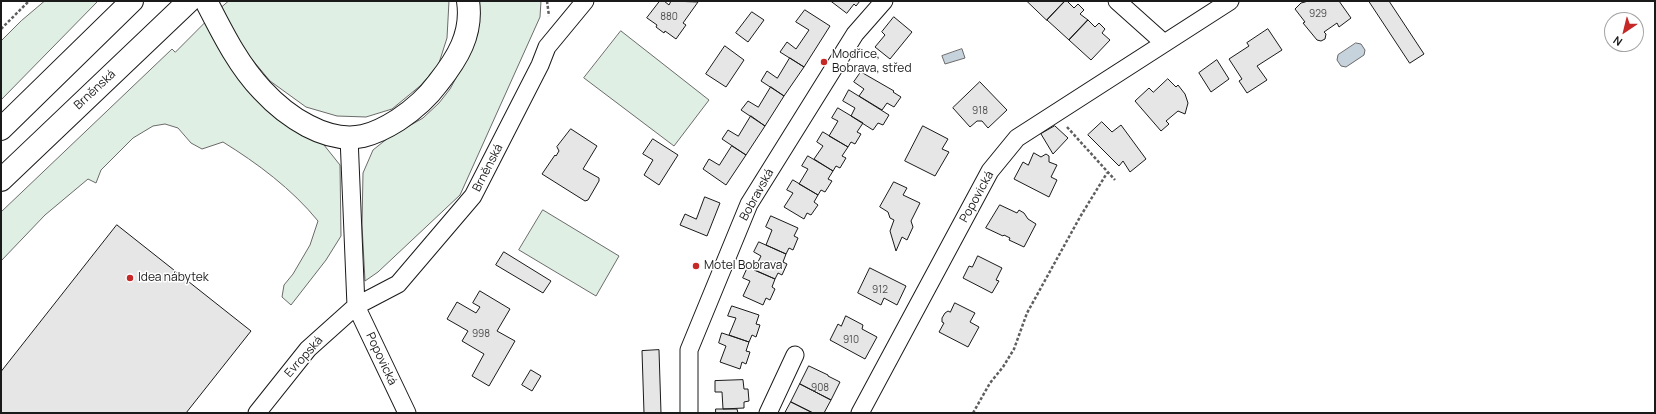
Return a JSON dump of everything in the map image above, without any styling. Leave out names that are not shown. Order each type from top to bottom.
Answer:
[{"type":"main road","points":[[1,129],[132,1]]},
{"type":"main road","name":"Brněnská","points":[[1,180],[189,1]]},
{"type":"main road","points":[[206,1],[234,52],[262,90],[286,112],[309,125],[322,132],[336,136],[349,137],[362,136],[378,132],[419,104],[435,87],[452,66],[462,48],[468,25],[468,1]]},
{"type":"street","name":"Brněnská","points":[[356,306],[398,284],[473,196],[540,65],[547,47],[586,1]]},
{"type":"street","name":"Bobravská","points":[[689,413],[689,350],[749,204],[855,34],[884,1]]},
{"type":"street","points":[[1118,1],[1164,44]]},
{"type":"street","name":"Popovická","points":[[860,413],[990,171],[1017,138],[1230,1]]},
{"type":"street","points":[[349,137],[356,306]]},
{"type":"street","name":"Evropská","points":[[257,413],[308,349],[356,306]]},
{"type":"street","name":"Popovická","points":[[356,306],[407,413]]},
{"type":"street","points":[[768,413],[795,355]]},
{"type":"path","points":[[1,29],[29,1]]},
{"type":"path","points":[[1055,113],[1107,173],[1115,180]]},
{"type":"path","points":[[973,413],[990,383],[1003,367],[1014,349],[1027,313],[1080,217],[1107,173]]},
{"type":"green space","points":[[45,1],[98,1],[1,100],[1,41],[21,21]]},
{"type":"green space","points":[[229,1],[449,1],[447,38],[438,66],[420,86],[392,109],[366,117],[337,116],[306,107],[270,81],[241,46],[221,8]]},
{"type":"green space","points":[[477,1],[541,1],[540,17],[460,195],[378,272],[365,281],[362,225],[363,173],[373,150],[388,138],[423,118],[439,103],[450,89],[462,67]]},
{"type":"green space","points":[[207,21],[320,140],[340,165],[341,236],[326,260],[291,305],[282,297],[284,285],[293,274],[310,245],[318,221],[297,198],[274,177],[223,142],[202,149],[191,143],[178,128],[165,124],[153,126],[133,138],[101,170],[96,183],[88,179],[45,215],[1,261],[1,212],[172,49],[175,52]]},
{"type":"green space","points":[[621,31],[709,100],[674,146],[584,78]]},
{"type":"green space","points":[[543,210],[619,256],[596,296],[519,250]]},
{"type":"shaded area","points":[[1356,43],[1361,44],[1365,50],[1364,55],[1346,67],[1341,66],[1337,60],[1338,55]]},
{"type":"shaded area","points":[[962,49],[965,58],[945,64],[942,56]]},
{"type":"building","points":[[660,1],[664,1],[669,5],[671,1],[698,2],[683,23],[686,25],[676,39],[665,31],[664,33],[656,27],[657,25],[647,18]]},
{"type":"building","points":[[831,1],[860,1],[856,6],[854,4],[847,13]]},
{"type":"building","points":[[1027,1],[1065,1],[1047,20]]},
{"type":"building","points":[[1065,1],[1067,1],[1074,8],[1078,4],[1084,10],[1080,14],[1088,20],[1069,40],[1047,20]]},
{"type":"building","points":[[1304,1],[1339,1],[1351,18],[1339,27],[1337,23],[1324,32],[1326,34],[1325,39],[1321,41],[1317,40],[1303,23],[1305,22],[1295,9],[1301,3],[1305,2]]},
{"type":"building","points":[[1369,1],[1389,1],[1424,54],[1410,63]]},
{"type":"building","points":[[805,10],[830,26],[804,67],[780,52],[787,42],[796,49],[809,30],[796,22]]},
{"type":"building","points":[[752,12],[764,20],[748,42],[736,33]]},
{"type":"building","points":[[894,17],[912,32],[890,59],[875,47],[885,35],[882,32]]},
{"type":"building","points":[[1088,20],[1095,27],[1099,23],[1105,29],[1102,33],[1110,40],[1091,60],[1069,40]]},
{"type":"building","points":[[1268,29],[1282,50],[1257,66],[1267,80],[1247,93],[1239,81],[1242,79],[1229,59],[1249,46],[1247,43]]},
{"type":"building","points":[[725,46],[744,60],[726,87],[706,74]]},
{"type":"building","points":[[790,58],[804,67],[784,96],[761,81],[767,71],[777,78]]},
{"type":"building","points":[[1217,60],[1229,79],[1211,92],[1199,73]]},
{"type":"building","points":[[861,72],[894,91],[893,92],[901,97],[894,107],[887,103],[882,110],[859,96],[864,89],[854,82]]},
{"type":"building","points":[[1168,79],[1176,87],[1178,85],[1185,94],[1188,103],[1185,114],[1178,111],[1166,121],[1169,124],[1161,131],[1135,101],[1149,88],[1153,92]]},
{"type":"building","points":[[980,82],[1007,110],[988,128],[982,121],[977,121],[970,127],[953,108]]},
{"type":"building","points":[[771,87],[784,96],[765,126],[741,110],[748,101],[758,107]]},
{"type":"building","points":[[849,90],[889,115],[883,125],[878,123],[873,130],[851,116],[855,108],[843,101]]},
{"type":"building","points":[[838,108],[863,123],[857,132],[861,134],[855,144],[851,142],[848,147],[829,136],[838,121],[832,118]]},
{"type":"building","points":[[751,116],[765,126],[746,155],[722,139],[728,130],[738,136]]},
{"type":"building","points":[[1102,122],[1112,132],[1121,125],[1146,159],[1130,172],[1123,161],[1119,166],[1088,135]]},
{"type":"building","points":[[923,126],[948,139],[942,149],[949,152],[935,176],[905,161]]},
{"type":"building","points":[[1055,126],[1068,138],[1053,154],[1041,134]]},
{"type":"building","points":[[571,129],[597,146],[583,169],[599,178],[599,181],[588,200],[585,201],[542,174],[559,151],[557,147]]},
{"type":"building","points":[[823,132],[848,147],[842,156],[846,158],[840,168],[836,166],[833,171],[814,159],[823,146],[817,142]]},
{"type":"building","points":[[653,139],[678,155],[659,185],[644,175],[653,160],[643,154]]},
{"type":"building","points":[[732,146],[746,155],[726,185],[703,169],[709,159],[719,165]]},
{"type":"building","points":[[1034,153],[1041,157],[1046,154],[1049,156],[1049,162],[1057,165],[1051,177],[1057,180],[1049,197],[1014,179],[1023,162],[1028,165]]},
{"type":"building","points":[[808,156],[833,171],[828,179],[832,181],[825,192],[821,190],[818,195],[799,184],[808,169],[802,166]]},
{"type":"building","points":[[793,180],[818,195],[814,202],[818,205],[811,215],[807,213],[804,219],[784,207],[793,193],[787,190]]},
{"type":"building","points":[[894,182],[907,188],[903,195],[920,203],[911,221],[913,227],[907,240],[902,237],[896,251],[890,231],[894,220],[890,218],[888,212],[880,207]]},
{"type":"building","points":[[705,197],[720,203],[707,236],[680,225],[685,214],[696,219]]},
{"type":"building","points":[[1000,205],[1017,213],[1019,210],[1024,213],[1028,219],[1036,224],[1024,247],[1009,240],[1010,238],[1004,235],[1003,236],[986,228]]},
{"type":"building","points":[[771,216],[798,228],[794,236],[798,238],[793,250],[789,248],[786,254],[766,245],[772,230],[766,227]]},
{"type":"building","name":"Idea nábytek","points":[[117,225],[251,331],[186,413],[1,413],[1,372]]},
{"type":"building","points":[[759,242],[786,254],[783,262],[787,264],[782,275],[778,273],[775,279],[754,270],[761,256],[754,252]]},
{"type":"building","points":[[504,252],[551,281],[543,293],[496,265]]},
{"type":"building","points":[[978,256],[1002,268],[996,280],[999,281],[992,293],[963,278],[969,266],[972,267]]},
{"type":"building","points":[[748,267],[775,279],[772,287],[775,289],[770,300],[766,298],[763,305],[743,296],[750,281],[743,278]]},
{"type":"building","points":[[870,268],[906,286],[897,305],[884,298],[881,305],[858,293]]},
{"type":"building","points":[[480,291],[510,309],[497,331],[515,341],[489,386],[472,376],[484,354],[462,341],[468,331],[447,319],[457,302],[476,313],[480,307],[473,303]]},
{"type":"building","points":[[955,303],[975,313],[970,322],[979,327],[968,347],[939,332],[944,323],[942,322],[942,318],[945,313],[948,311],[950,312]]},
{"type":"building","points":[[732,306],[759,315],[756,324],[760,325],[756,337],[752,335],[749,342],[729,335],[736,318],[728,316]]},
{"type":"building","points":[[846,316],[863,325],[862,329],[877,337],[865,359],[830,340],[838,324],[841,326]]},
{"type":"building","points":[[722,333],[749,342],[746,351],[750,352],[746,364],[742,362],[740,369],[720,362],[726,346],[719,343]]},
{"type":"building","points":[[659,350],[661,413],[644,413],[642,351]]},
{"type":"building","points":[[809,366],[840,382],[831,400],[800,384]]},
{"type":"building","points":[[531,370],[541,376],[532,391],[522,385]]},
{"type":"building","points":[[743,380],[744,389],[748,389],[749,401],[744,402],[744,408],[723,409],[722,392],[715,392],[715,381]]},
{"type":"building","points":[[800,384],[831,400],[824,413],[813,413],[791,402]]},
{"type":"building","points":[[791,402],[813,413],[785,413]]},
{"type":"building","points":[[716,409],[737,409],[738,413],[716,413]]},
{"type":"place","name":"Modřice, Bobrava, střed","points":[[824,62]]},
{"type":"place","name":"Motel Bobrava","points":[[696,266]]},
{"type":"place","name":"Idea nábytek","points":[[130,278]]}]
